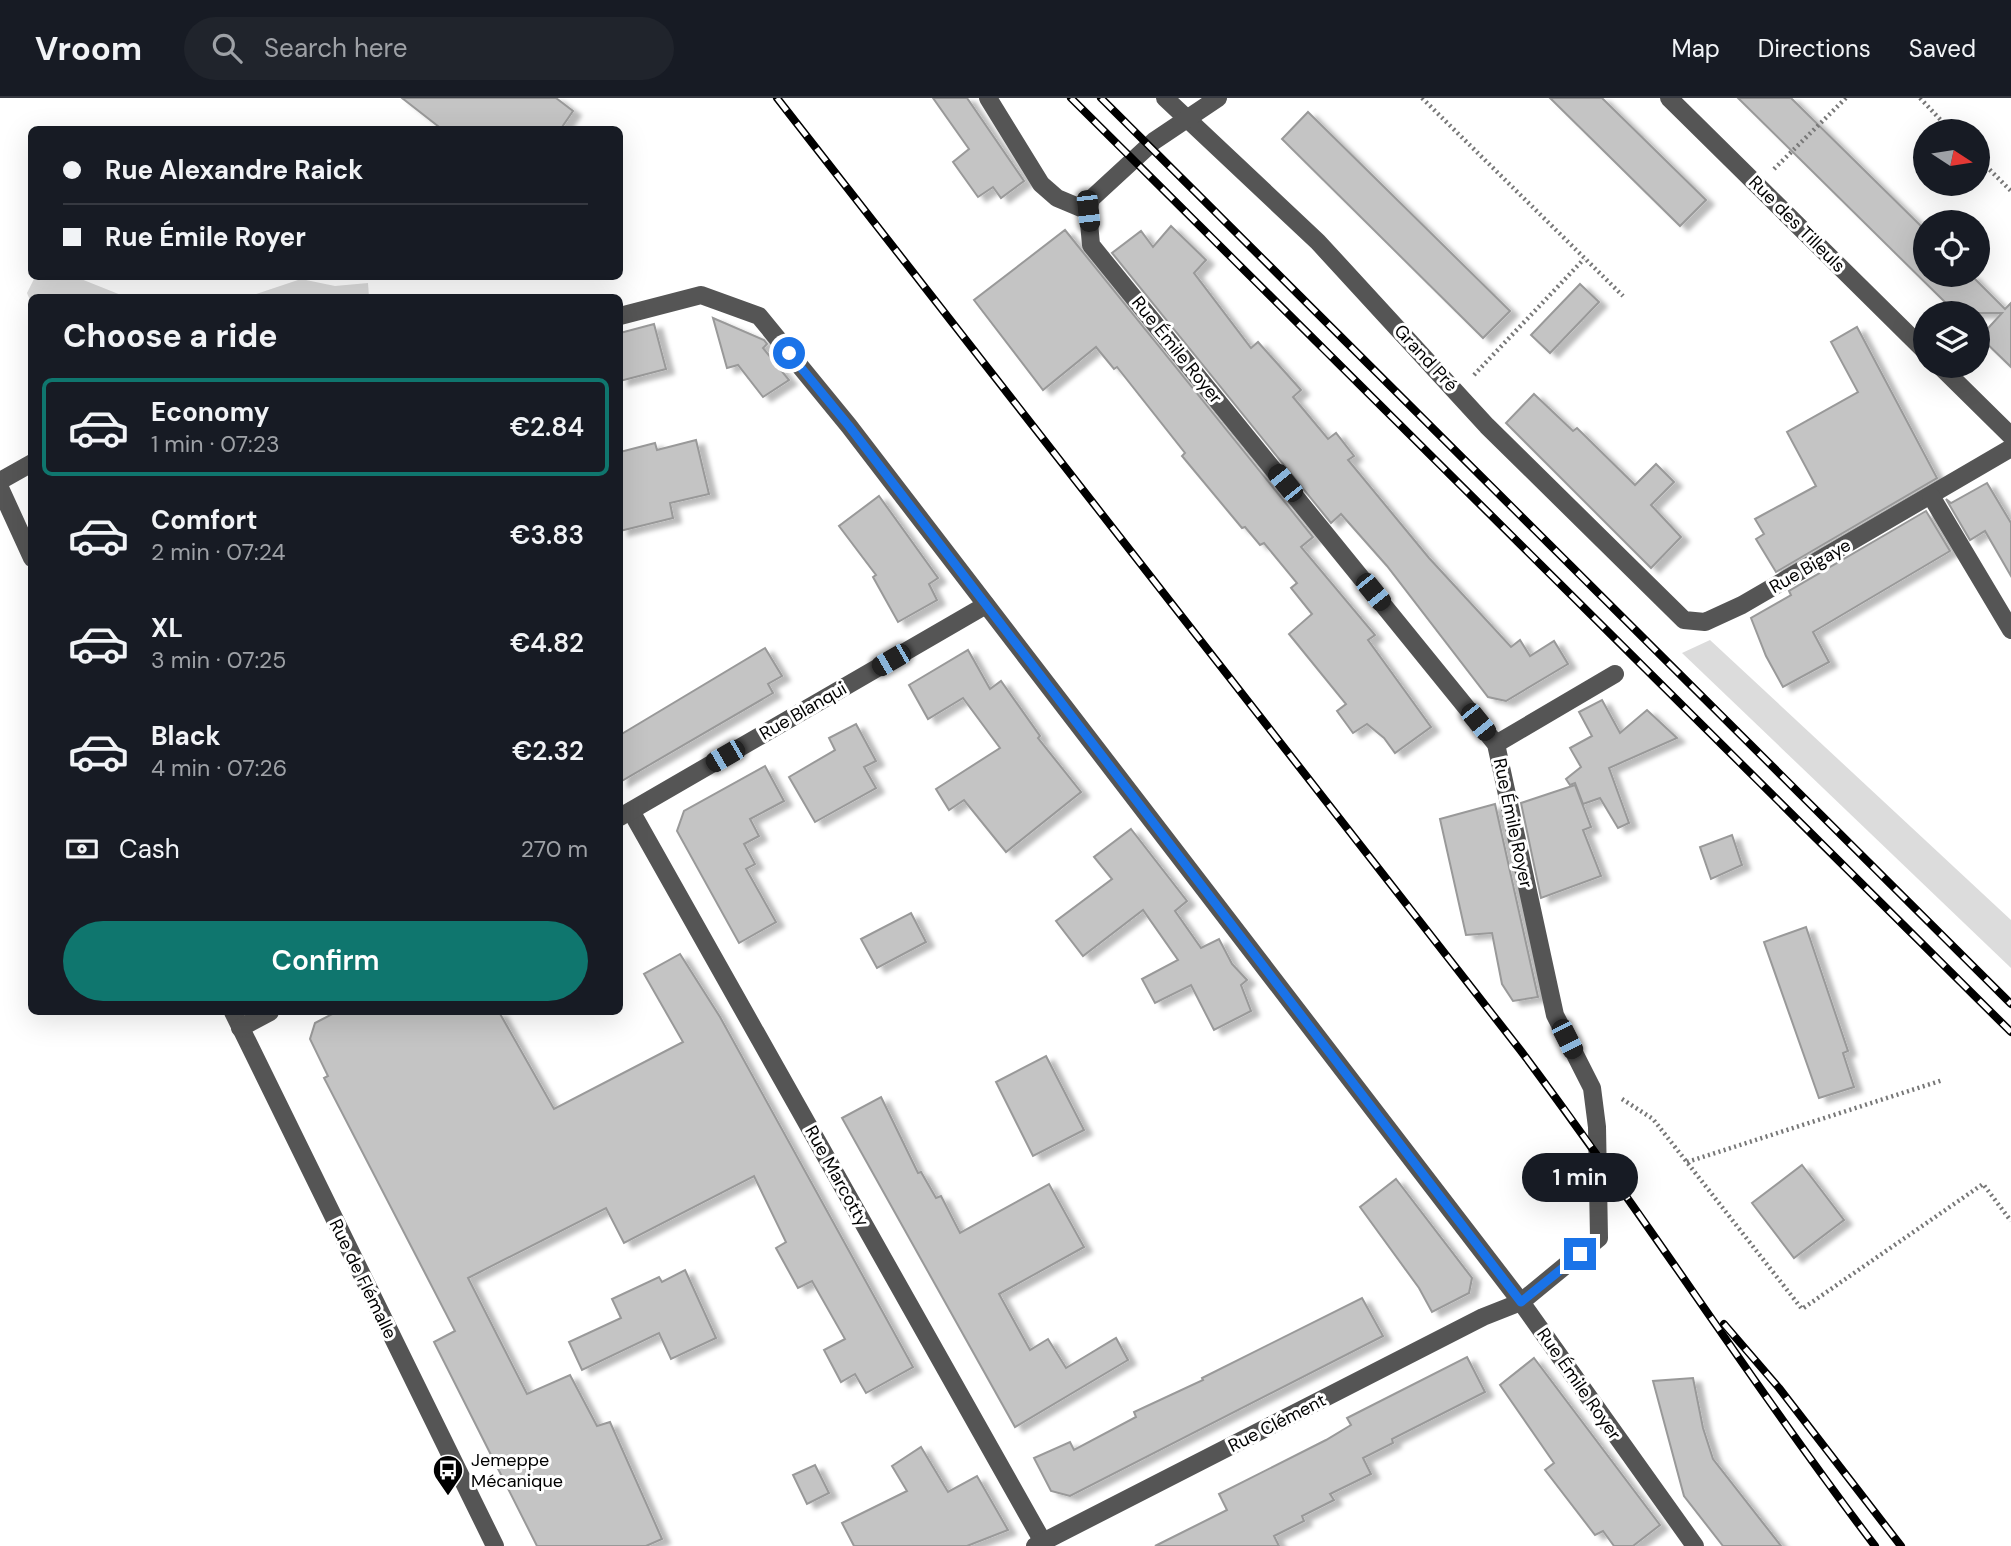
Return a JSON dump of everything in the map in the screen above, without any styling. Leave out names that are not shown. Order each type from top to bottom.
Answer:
[{"type":"street","points":[[988,98],[1041,184],[1057,198],[1088,211],[1091,199],[1154,141],[1218,98]]},
{"type":"street","name":"Grand Pré","points":[[1165,98],[1318,242],[1497,436],[1684,620]]},
{"type":"street","name":"Rue des Tilleuls","points":[[1669,98],[1913,339]]},
{"type":"street","name":"Rue Émile Royer","points":[[1088,211],[1091,245],[1496,744],[1555,1015],[1592,1088],[1597,1127],[1599,1238],[1521,1302],[1695,1546]]},
{"type":"street","points":[[623,315],[701,295],[758,316],[849,426],[1521,1302]]},
{"type":"street","points":[[1952,378],[2011,436]]},
{"type":"street","name":"Rue Bigaye","points":[[1684,620],[1705,622],[1722,616],[2011,447]]},
{"type":"street","points":[[0,481],[28,465]]},
{"type":"street","points":[[0,488],[28,549]]},
{"type":"street","points":[[1931,496],[2011,630]]},
{"type":"street","name":"Rue Blanqui","points":[[625,814],[986,605]]},
{"type":"street","points":[[1496,744],[1615,674]]},
{"type":"street","name":"Rue Marcotty","points":[[625,814],[1039,1544]]},
{"type":"street","points":[[236,1020],[257,1015]]},
{"type":"street","name":"Rue de Flémalle","points":[[236,1020],[495,1546]]},
{"type":"street","name":"Rue Clément","points":[[1039,1544],[1483,1317],[1521,1302]]},
{"type":"path","points":[[1422,98],[1623,296]]},
{"type":"path","points":[[1757,185],[1846,98]]},
{"type":"path","points":[[1920,98],[1940,119]]},
{"type":"path","points":[[1990,170],[2011,191]]},
{"type":"path","points":[[1458,392],[1584,259]]},
{"type":"path","points":[[1687,1162],[1942,1080]]},
{"type":"path","points":[[1622,1099],[1653,1119],[1802,1309],[1983,1184],[2011,1221]]},
{"type":"shaded area","points":[[34,280],[84,280],[118,294],[28,296]]},
{"type":"shaded area","points":[[298,280],[306,280],[335,286],[368,283],[369,294],[256,294]]},
{"type":"shaded area","points":[[1710,640],[2011,920],[2011,968],[1682,653]]},
{"type":"building","points":[[402,98],[556,98],[573,111],[563,126],[438,126]]},
{"type":"building","points":[[933,98],[967,98],[1024,181],[1001,198],[993,187],[978,197],[953,162],[969,149]]},
{"type":"building","points":[[1550,98],[1602,98],[1706,200],[1680,226]]},
{"type":"building","points":[[1738,98],[1791,98],[1913,218],[1913,271]]},
{"type":"building","points":[[1308,112],[1510,311],[1483,338],[1282,139]]},
{"type":"building","points":[[1171,226],[1206,260],[1194,273],[1251,348],[1258,342],[1301,390],[1293,397],[1328,439],[1336,433],[1354,456],[1348,460],[1429,558],[1511,647],[1520,640],[1530,656],[1554,641],[1568,664],[1506,701],[1488,697],[1387,566],[1341,514],[1331,523],[1112,253],[1141,231],[1153,247]]},
{"type":"building","points":[[1065,230],[1313,537],[1301,547],[1375,635],[1368,640],[1431,727],[1395,753],[1384,738],[1367,724],[1353,733],[1337,711],[1346,704],[1289,634],[1312,614],[1291,588],[1297,583],[1264,543],[1260,545],[1245,527],[1242,528],[1182,456],[1185,453],[1117,367],[1114,369],[1096,347],[1043,390],[974,300]]},
{"type":"building","points":[[1580,284],[1599,302],[1550,353],[1531,335]]},
{"type":"building","points":[[1930,287],[1983,287],[2005,309],[2011,303],[2011,367],[1990,347],[1990,326],[2002,313],[1990,313],[1990,301],[1944,301]]},
{"type":"building","points":[[713,318],[764,340],[767,344],[763,348],[789,380],[763,397],[738,365],[727,368]]},
{"type":"building","points":[[654,324],[666,369],[623,380],[623,332]]},
{"type":"building","points":[[1857,327],[1937,478],[1776,572],[1756,539],[1764,534],[1755,519],[1816,486],[1787,432],[1858,392],[1831,342]]},
{"type":"building","points":[[1534,394],[1573,431],[1577,428],[1635,485],[1656,464],[1674,482],[1651,505],[1681,537],[1651,568],[1506,423]]},
{"type":"building","points":[[696,440],[709,494],[670,503],[673,518],[623,530],[623,451],[655,443],[657,450]]},
{"type":"building","points":[[1987,483],[2011,523],[2011,576],[1985,531],[1970,540],[1946,499],[1951,503]]},
{"type":"building","points":[[879,496],[938,578],[929,584],[937,600],[898,622],[873,577],[876,575],[839,526]]},
{"type":"building","points":[[1926,511],[1950,551],[1813,632],[1829,662],[1783,687],[1766,656],[1751,618],[1791,595],[1789,591]]},
{"type":"building","points":[[765,648],[782,676],[768,684],[773,693],[623,780],[623,733]]},
{"type":"building","points":[[968,650],[990,689],[1001,681],[1040,736],[1038,738],[1081,792],[1006,852],[964,800],[949,810],[936,789],[1000,748],[963,698],[928,719],[909,685]]},
{"type":"building","points":[[1602,700],[1620,733],[1647,710],[1677,738],[1609,768],[1629,823],[1618,828],[1600,798],[1583,804],[1575,783],[1570,785],[1566,779],[1581,767],[1570,748],[1592,736],[1579,712]]},
{"type":"building","points":[[856,724],[876,761],[864,767],[876,788],[815,822],[789,777],[835,750],[829,738]]},
{"type":"building","points":[[765,766],[784,801],[750,819],[759,836],[744,844],[755,864],[746,869],[776,922],[739,943],[677,831],[684,811]]},
{"type":"building","points":[[1575,785],[1591,827],[1583,830],[1601,876],[1541,898],[1521,803]]},
{"type":"building","points":[[1495,804],[1538,997],[1513,1001],[1502,984],[1492,933],[1466,935],[1440,819]]},
{"type":"building","points":[[1131,829],[1187,901],[1175,911],[1201,948],[1219,939],[1232,964],[1247,980],[1241,985],[1251,1011],[1214,1030],[1191,985],[1155,1003],[1142,979],[1178,960],[1143,910],[1083,956],[1056,921],[1112,879],[1094,857]]},
{"type":"building","points":[[1732,835],[1742,865],[1711,879],[1700,847]]},
{"type":"building","points":[[911,913],[926,942],[877,968],[861,939]]},
{"type":"building","points":[[1806,927],[1848,1051],[1843,1053],[1854,1087],[1819,1098],[1764,942]]},
{"type":"building","points":[[680,954],[720,1017],[913,1367],[866,1393],[855,1374],[841,1382],[824,1350],[845,1339],[812,1281],[798,1288],[776,1248],[786,1242],[754,1176],[624,1243],[606,1208],[468,1278],[527,1394],[570,1375],[597,1426],[610,1422],[662,1539],[646,1546],[537,1546],[434,1342],[455,1331],[324,1078],[328,1076],[310,1039],[315,1023],[330,1015],[501,1015],[554,1109],[683,1042],[644,974]]},
{"type":"building","points":[[1046,1056],[1084,1130],[1033,1156],[996,1082]]},
{"type":"building","points":[[881,1097],[918,1173],[921,1172],[936,1198],[941,1196],[960,1233],[1049,1184],[1084,1247],[999,1294],[1030,1350],[1048,1339],[1066,1368],[1116,1338],[1128,1360],[1015,1427],[842,1118]]},
{"type":"building","points":[[1802,1165],[1844,1220],[1794,1258],[1752,1203]]},
{"type":"building","points":[[1396,1179],[1472,1278],[1469,1293],[1432,1312],[1419,1288],[1360,1207]]},
{"type":"building","points":[[685,1270],[716,1338],[671,1359],[659,1333],[582,1370],[569,1342],[621,1318],[612,1299],[659,1277],[662,1282]]},
{"type":"building","points":[[1362,1298],[1383,1336],[1070,1496],[1051,1491],[1034,1458],[1070,1442],[1074,1450],[1136,1417],[1134,1412],[1203,1380],[1202,1378]]},
{"type":"building","points":[[1467,1357],[1485,1392],[1392,1439],[1393,1443],[1363,1458],[1371,1474],[1330,1494],[1334,1500],[1302,1516],[1304,1521],[1274,1536],[1279,1546],[1155,1546],[1227,1510],[1219,1494],[1326,1440],[1351,1425],[1347,1418]]},
{"type":"building","points":[[1534,1358],[1660,1525],[1633,1546],[1614,1546],[1603,1531],[1595,1535],[1545,1470],[1554,1463],[1500,1385]]},
{"type":"building","points":[[1693,1378],[1703,1428],[1713,1459],[1781,1546],[1723,1546],[1684,1496],[1653,1381]]},
{"type":"building","points":[[921,1447],[948,1492],[977,1476],[1008,1530],[967,1546],[854,1546],[842,1523],[907,1491],[892,1466]]},
{"type":"building","points":[[815,1465],[829,1493],[807,1504],[793,1475]]},
{"type":"railway","points":[[777,98],[1521,1051],[1875,1546]]},
{"type":"railway","points":[[1071,98],[2011,1032]]},
{"type":"railway","points":[[1101,98],[2011,1004]]},
{"type":"railway","points":[[1724,1324],[1779,1388],[1901,1546]]},
{"type":"place","name":"Jemeppe Mécanique","points":[[448,1497]]},
{"type":"route","points":[[789,353],[849,426],[1521,1302],[1580,1254]]}]
